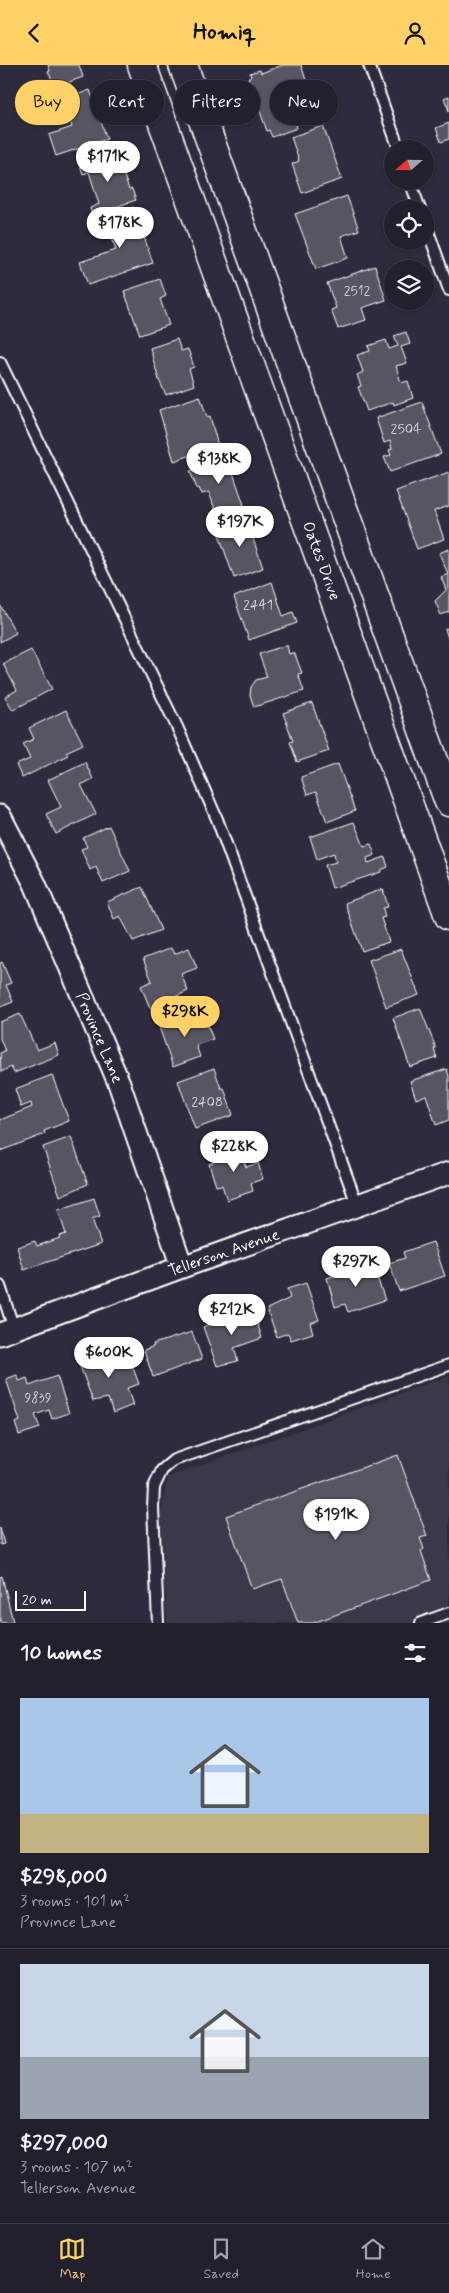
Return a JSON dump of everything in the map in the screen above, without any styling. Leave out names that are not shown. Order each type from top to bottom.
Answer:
[{"type":"main road","name":"Oates Drive","points":[[142,65],[449,916]]},
{"type":"main road","points":[[183,65],[449,802]]},
{"type":"street","name":"Province Lane","points":[[0,816],[35,884],[119,1083],[182,1267]]},
{"type":"street","name":"Tellerson Avenue","points":[[7,1331],[449,1173]]},
{"type":"lane","points":[[369,65],[396,140]]},
{"type":"lane","points":[[434,248],[449,290]]},
{"type":"lane","points":[[0,362],[178,729],[217,819],[358,1207]]},
{"type":"lane","points":[[0,1286],[7,1331]]},
{"type":"lane","points":[[158,1623],[153,1507],[154,1487],[162,1470],[174,1460],[449,1365]]},
{"type":"lane","points":[[421,1623],[449,1613]]},
{"type":"shaded area","points":[[449,1376],[449,1623],[167,1623],[161,1513],[168,1477]]},
{"type":"building","points":[[48,65],[79,65],[83,77],[75,80],[52,80],[48,72],[50,71]]},
{"type":"building","points":[[283,65],[301,65],[306,80],[270,80],[270,125],[296,125],[297,128],[272,137],[269,130],[267,131],[260,111],[260,80],[249,80],[248,78],[251,77],[250,73],[260,70],[261,73]]},
{"type":"building","points":[[90,90],[90,125],[102,125],[107,139],[56,156],[49,135],[72,127],[71,125],[80,125],[80,94]]},
{"type":"building","points":[[449,96],[449,111],[444,98]]},
{"type":"building","points":[[449,123],[449,139],[441,142],[436,128]]},
{"type":"building","points":[[323,126],[342,179],[302,193],[292,164],[299,161],[291,137]]},
{"type":"building","points":[[116,152],[129,190],[132,189],[136,200],[92,215],[90,208],[99,204],[89,172],[83,174],[80,165]]},
{"type":"building","points":[[347,196],[359,230],[341,236],[348,258],[316,269],[295,214]]},
{"type":"building","points":[[134,207],[153,263],[88,285],[80,262],[116,250],[105,217]]},
{"type":"building","points":[[375,266],[384,294],[384,301],[362,308],[366,320],[338,329],[331,310],[336,308],[327,283]]},
{"type":"building","points":[[160,279],[166,296],[160,299],[169,325],[140,335],[124,291]]},
{"type":"building","points":[[406,332],[410,344],[401,347],[407,363],[396,366],[401,383],[408,381],[413,398],[394,405],[393,402],[367,411],[358,387],[361,386],[357,375],[363,372],[357,355],[370,351],[368,346],[386,340],[389,349],[398,346],[394,336]]},
{"type":"building","points":[[177,339],[181,351],[188,349],[194,367],[189,369],[194,385],[166,395],[159,380],[150,348]]},
{"type":"building","points":[[200,396],[207,417],[210,416],[218,446],[174,461],[159,410]]},
{"type":"building","points":[[422,402],[441,454],[390,472],[384,457],[391,455],[389,450],[392,449],[390,441],[384,443],[376,418]]},
{"type":"building","points":[[228,458],[244,505],[217,515],[209,492],[202,494],[199,488],[197,489],[190,471]]},
{"type":"building","points":[[449,472],[449,506],[434,511],[444,539],[417,549],[396,491]]},
{"type":"building","points":[[246,518],[263,568],[234,578],[217,529]]},
{"type":"building","points":[[449,549],[449,612],[441,615],[435,601],[446,590],[441,577],[448,574],[439,553]]},
{"type":"building","points":[[272,582],[283,616],[293,612],[297,623],[249,640],[234,597]]},
{"type":"building","points":[[0,605],[16,633],[0,642]]},
{"type":"building","points":[[449,628],[449,641],[445,629]]},
{"type":"building","points":[[287,645],[289,654],[294,652],[302,673],[298,674],[304,691],[254,707],[250,695],[251,687],[256,680],[267,677],[259,654]]},
{"type":"building","points":[[31,650],[52,689],[13,710],[5,697],[17,690],[3,664]]},
{"type":"building","points":[[312,703],[329,751],[297,762],[290,742],[293,741],[283,713]]},
{"type":"building","points":[[66,710],[83,744],[66,752],[68,755],[22,778],[16,765],[30,759],[23,744],[34,739],[29,728]]},
{"type":"building","points":[[85,762],[93,779],[81,785],[96,814],[56,834],[46,814],[61,807],[48,780]]},
{"type":"building","points":[[338,764],[355,811],[327,822],[316,792],[307,795],[301,777]]},
{"type":"building","points":[[354,822],[364,846],[371,844],[375,855],[367,858],[368,863],[385,857],[388,867],[381,870],[381,872],[332,888],[325,865],[336,862],[334,853],[317,859],[310,837]]},
{"type":"building","points":[[109,826],[130,871],[103,883],[96,867],[90,870],[81,849],[87,847],[83,838]]},
{"type":"building","points":[[142,887],[161,930],[133,941],[120,916],[114,919],[107,902]]},
{"type":"building","points":[[383,889],[388,907],[383,908],[385,917],[381,918],[389,942],[362,951],[345,903]]},
{"type":"building","points":[[171,948],[174,954],[189,948],[197,968],[181,974],[188,991],[150,1008],[141,986],[152,981],[143,959]]},
{"type":"building","points":[[401,949],[419,995],[386,1007],[369,960]]},
{"type":"building","points":[[2,962],[11,983],[6,985],[13,1002],[0,1007],[0,963]]},
{"type":"building","points":[[420,1008],[436,1048],[434,1049],[437,1058],[410,1067],[393,1018]]},
{"type":"building","points":[[202,1011],[213,1039],[196,1045],[200,1057],[173,1067],[159,1027]]},
{"type":"building","points":[[20,1014],[37,1050],[55,1043],[59,1055],[14,1073],[11,1067],[1,1072],[0,1053],[5,1051],[0,1039],[0,1022]]},
{"type":"building","points":[[214,1068],[221,1088],[224,1088],[233,1115],[195,1129],[178,1081]]},
{"type":"building","points":[[447,1069],[449,1076],[449,1120],[436,1125],[426,1095],[416,1099],[410,1081]]},
{"type":"building","points":[[52,1075],[69,1121],[44,1131],[45,1134],[0,1151],[0,1120],[32,1107],[31,1103],[21,1107],[15,1089]]},
{"type":"building","points":[[71,1137],[88,1184],[60,1196],[43,1147]]},
{"type":"building","points":[[239,1145],[246,1167],[258,1163],[263,1179],[251,1183],[253,1191],[227,1200],[222,1185],[216,1186],[209,1164],[214,1162],[211,1154]]},
{"type":"building","points":[[94,1198],[100,1216],[92,1219],[101,1244],[24,1270],[17,1247],[35,1241],[37,1246],[60,1238],[59,1236],[66,1234],[58,1210]]},
{"type":"building","points":[[433,1242],[445,1276],[399,1291],[389,1263],[405,1258],[403,1252]]},
{"type":"building","points":[[372,1263],[385,1300],[348,1312],[345,1304],[335,1307],[327,1278]]},
{"type":"building","points":[[306,1283],[319,1320],[310,1323],[313,1333],[291,1340],[288,1333],[277,1337],[267,1309],[290,1298],[287,1289]]},
{"type":"building","points":[[253,1310],[262,1338],[234,1348],[238,1361],[217,1366],[203,1327],[240,1311],[241,1314]]},
{"type":"building","points":[[192,1332],[202,1359],[153,1377],[144,1350],[154,1346],[153,1344]]},
{"type":"building","points":[[88,1348],[93,1362],[117,1354],[120,1360],[129,1357],[139,1384],[127,1388],[133,1405],[113,1413],[108,1398],[93,1401],[75,1353]]},
{"type":"building","points":[[17,1375],[19,1381],[27,1378],[29,1386],[57,1376],[69,1413],[52,1419],[49,1410],[35,1415],[40,1428],[19,1435],[15,1423],[20,1421],[6,1379]]},
{"type":"building","points":[[398,1455],[427,1536],[420,1538],[424,1549],[421,1551],[431,1580],[313,1623],[298,1623],[282,1579],[252,1589],[226,1516]]},
{"type":"building","points":[[0,1528],[4,1544],[0,1545]]},
{"type":"building","points":[[2,1576],[13,1622],[10,1623],[0,1623],[0,1577]]}]
